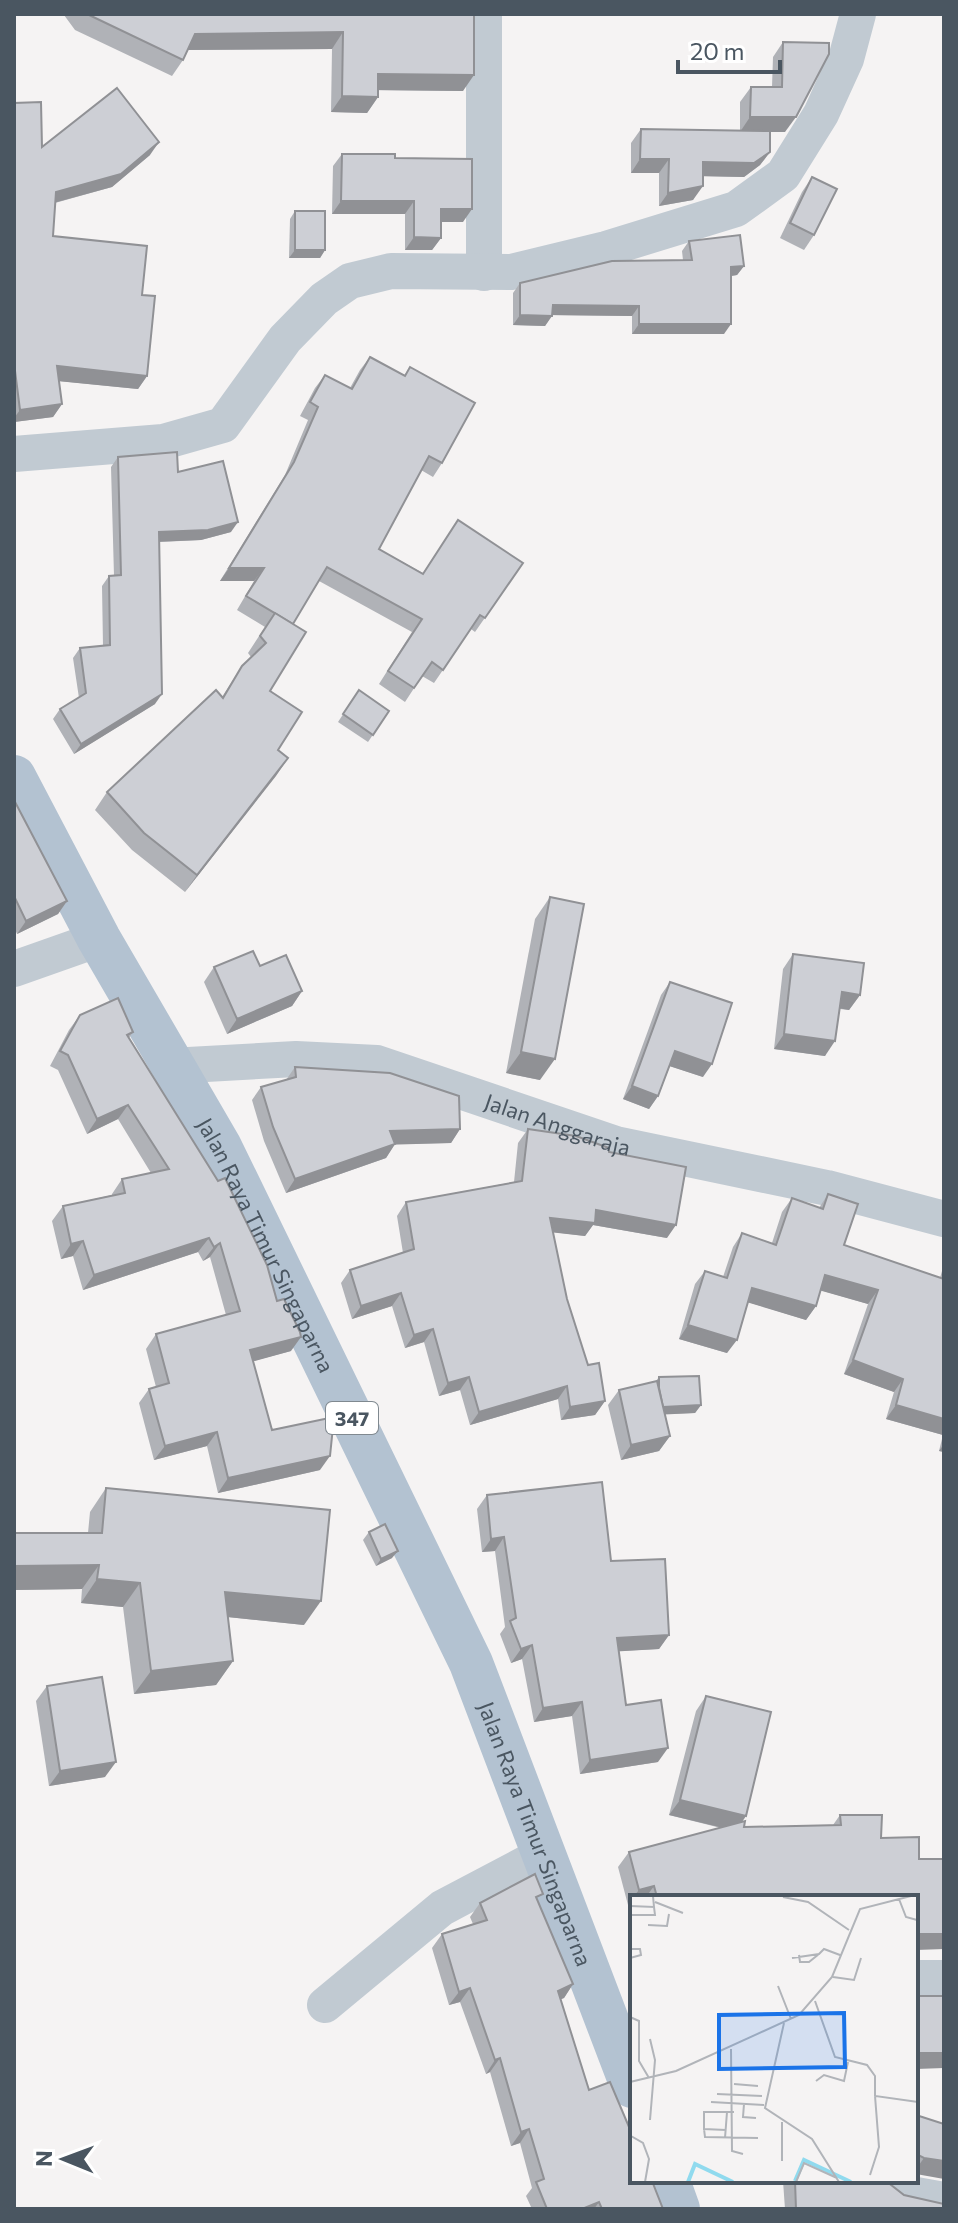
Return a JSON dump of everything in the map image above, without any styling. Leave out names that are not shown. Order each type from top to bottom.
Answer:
[{"type":"main road","name":"Jalan Raya Timur Singaparna","points":[[14,777],[99,939],[170,1066],[220,1147],[471,1663],[544,1854],[620,2017],[630,2074]]},
{"type":"main road","points":[[669,2183],[678,2209]]},
{"type":"street","points":[[484,14],[484,273]]},
{"type":"street","points":[[14,454],[163,442],[223,425],[285,339],[324,299],[350,281],[391,271],[511,272],[606,249],[736,209],[783,175],[821,114],[846,59],[858,14]]},
{"type":"street","points":[[14,969],[99,939]]},
{"type":"street","name":"Jalan Anggaraja","points":[[170,1066],[296,1059],[377,1063],[616,1144],[827,1188],[944,1219]]},
{"type":"street","points":[[325,2005],[442,1908],[544,1854]]},
{"type":"street","points":[[918,1978],[944,1978]]},
{"type":"street","points":[[890,2183],[905,2193],[944,2200]]},
{"type":"building","points":[[87,14],[474,14],[474,75],[378,74],[378,97],[342,96],[343,32],[195,34],[183,60]]},
{"type":"building","points":[[783,42],[829,43],[829,54],[796,117],[750,117],[751,87],[782,87]]},
{"type":"building","points":[[117,88],[159,142],[121,174],[56,192],[53,236],[147,246],[142,295],[155,296],[147,376],[57,366],[62,404],[20,410],[14,363],[14,103],[41,102],[42,147]]},
{"type":"building","points":[[641,129],[770,131],[770,152],[754,163],[703,162],[703,186],[668,193],[669,159],[640,159]]},
{"type":"building","points":[[342,154],[472,159],[472,209],[441,209],[441,238],[414,237],[414,201],[341,201]]},
{"type":"building","points":[[812,177],[837,189],[814,235],[790,223]]},
{"type":"building","points":[[295,211],[325,211],[325,250],[295,250]]},
{"type":"building","points":[[740,235],[744,266],[731,267],[731,324],[639,324],[639,306],[553,305],[552,316],[520,315],[520,283],[612,261],[692,260],[689,241]]},
{"type":"building","points":[[370,357],[405,376],[410,367],[475,403],[442,463],[429,456],[379,549],[423,574],[458,520],[523,563],[485,618],[480,615],[443,670],[432,662],[414,688],[388,671],[422,619],[327,567],[293,624],[246,596],[264,568],[229,568],[294,462],[318,407],[310,402],[325,375],[352,389]]},
{"type":"building","points":[[177,452],[178,472],[223,461],[238,522],[208,530],[159,532],[162,694],[81,744],[60,709],[86,693],[80,648],[110,645],[109,576],[121,575],[118,457]]},
{"type":"building","points":[[275,613],[306,632],[270,691],[302,712],[278,750],[288,758],[197,875],[144,833],[107,792],[216,690],[223,698],[242,666],[266,643],[260,636]]},
{"type":"building","points":[[359,690],[389,711],[373,735],[343,714]]},
{"type":"building","points":[[14,800],[67,901],[26,921],[14,896]]},
{"type":"building","points":[[550,897],[584,904],[555,1059],[521,1052]]},
{"type":"building","points":[[253,951],[260,966],[286,955],[302,991],[237,1019],[214,967]]},
{"type":"building","points":[[793,954],[864,963],[860,995],[842,992],[835,1041],[784,1034]]},
{"type":"building","points":[[670,982],[732,1003],[712,1064],[675,1051],[658,1096],[632,1086]]},
{"type":"building","points":[[118,998],[133,1032],[127,1035],[218,1181],[225,1178],[267,1265],[277,1301],[284,1299],[300,1332],[301,1337],[250,1350],[272,1430],[334,1417],[330,1456],[228,1478],[217,1432],[165,1446],[149,1389],[169,1383],[156,1334],[240,1311],[220,1243],[214,1247],[209,1238],[94,1275],[83,1241],[71,1244],[63,1206],[125,1193],[122,1179],[169,1169],[128,1105],[97,1119],[68,1055],[60,1051],[80,1015]]},
{"type":"building","points":[[295,1067],[390,1073],[459,1096],[460,1129],[390,1131],[395,1144],[295,1179],[273,1127],[261,1087],[296,1077]]},
{"type":"building","points":[[528,1129],[576,1136],[609,1148],[609,1152],[686,1167],[676,1225],[596,1210],[595,1223],[550,1218],[567,1299],[588,1365],[599,1363],[605,1401],[570,1407],[567,1386],[479,1412],[469,1377],[448,1383],[433,1329],[414,1335],[401,1293],[361,1306],[350,1270],[414,1249],[406,1202],[522,1181]]},
{"type":"building","points":[[828,1194],[858,1204],[844,1245],[944,1279],[944,1419],[896,1405],[903,1379],[853,1360],[878,1290],[825,1275],[816,1306],[752,1288],[737,1340],[688,1325],[705,1271],[727,1278],[742,1233],[776,1245],[792,1198],[823,1209]]},
{"type":"building","points":[[699,1376],[701,1405],[663,1407],[659,1377]]},
{"type":"building","points":[[657,1381],[670,1436],[631,1445],[619,1390]]},
{"type":"building","points":[[602,1482],[611,1561],[665,1559],[669,1635],[617,1638],[626,1705],[661,1700],[668,1748],[590,1760],[582,1702],[543,1708],[532,1645],[521,1649],[510,1621],[516,1618],[504,1537],[491,1539],[487,1495]]},
{"type":"building","points":[[106,1488],[330,1510],[321,1601],[225,1592],[233,1661],[151,1671],[140,1583],[97,1579],[99,1565],[14,1566],[14,1533],[102,1533]]},
{"type":"building","points":[[385,1524],[398,1551],[381,1559],[369,1532]]},
{"type":"building","points":[[102,1677],[116,1762],[60,1771],[47,1686]]},
{"type":"building","points":[[706,1696],[771,1712],[746,1816],[680,1800]]},
{"type":"building","points":[[840,1815],[882,1815],[881,1838],[919,1837],[919,1859],[944,1859],[944,1934],[918,1934],[918,1895],[656,1895],[654,1886],[639,1890],[629,1852],[745,1821],[744,1827],[841,1825]]},
{"type":"building","points":[[535,1874],[543,1894],[536,1897],[573,1984],[558,1991],[589,2090],[610,2082],[630,2129],[630,2183],[653,2183],[663,2209],[602,2209],[599,2202],[582,2209],[547,2209],[536,2182],[544,2179],[529,2129],[521,2132],[500,2058],[495,2060],[470,1988],[459,1992],[442,1934],[487,1920],[480,1903]]},
{"type":"building","points":[[918,1996],[944,1996],[944,2053],[918,2053]]},
{"type":"building","points":[[918,2116],[944,2124],[944,2161],[918,2155]]},
{"type":"building","points":[[795,2183],[889,2183],[904,2195],[944,2204],[944,2209],[796,2209]]}]
